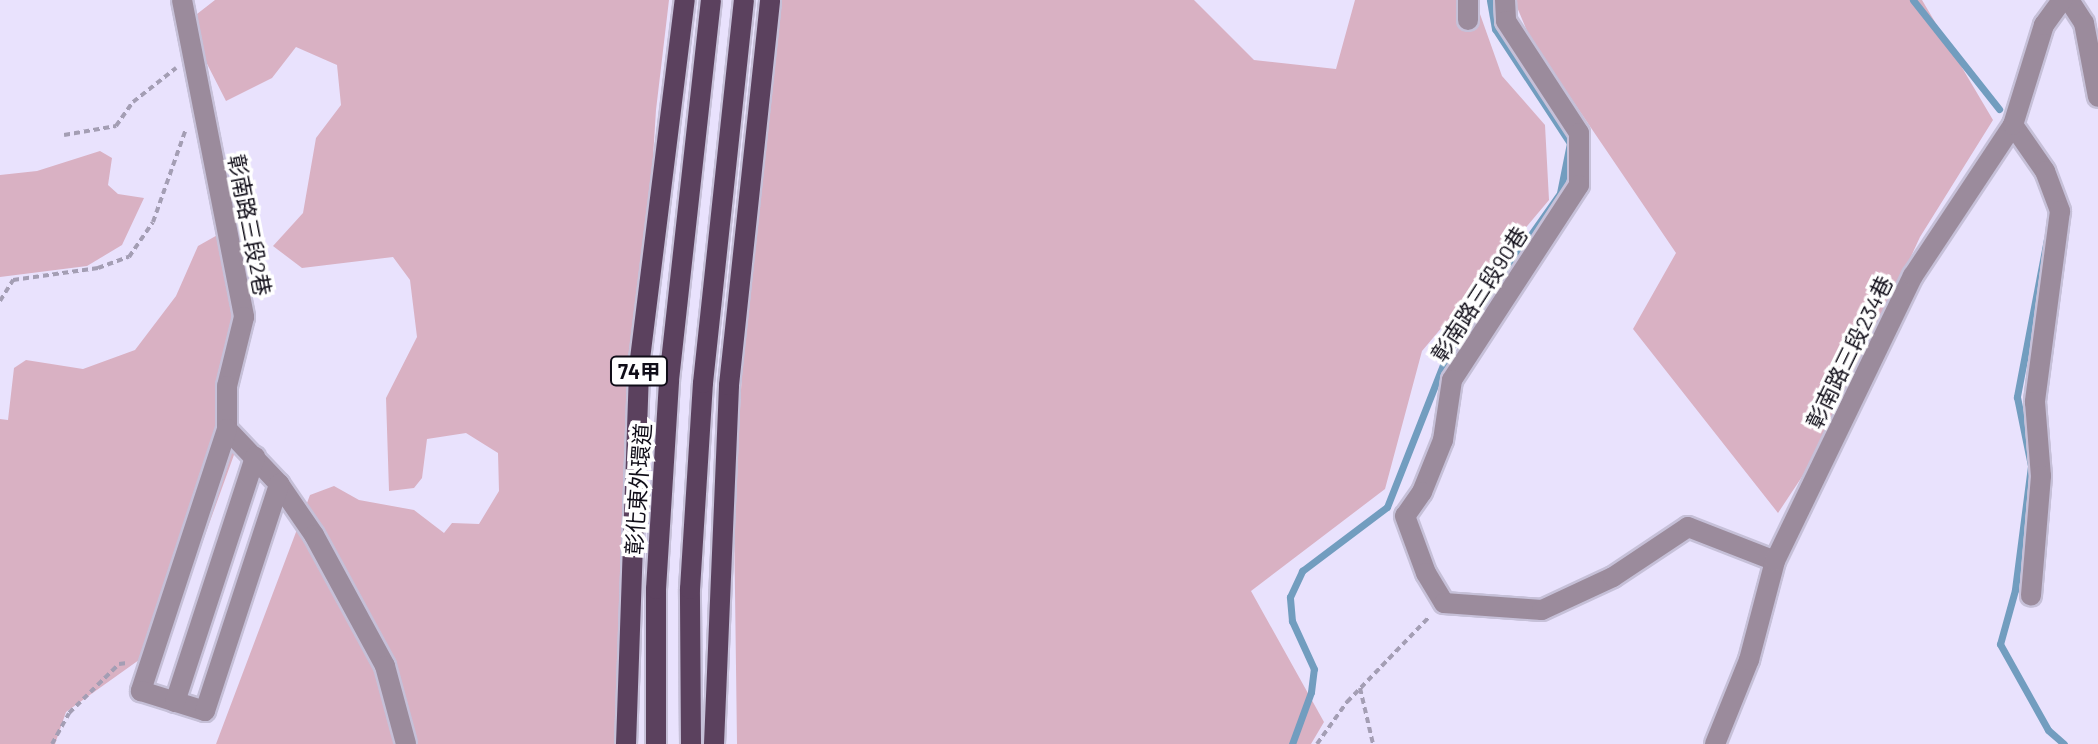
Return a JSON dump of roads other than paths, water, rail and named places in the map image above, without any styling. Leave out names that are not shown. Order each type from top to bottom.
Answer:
[{"type":"main road","name":"74甲","points":[[626,744],[639,367],[685,0]]},
{"type":"main road","name":"彰化東外環道","points":[[656,744],[656,589],[669,380],[711,0]]},
{"type":"main road","points":[[691,744],[690,589],[703,383],[744,0]]},
{"type":"main road","points":[[714,744],[729,385],[770,0]]},
{"type":"lane","name":"彰南路三段2巷","points":[[175,702],[141,691],[227,429],[227,386],[244,317],[182,0]]},
{"type":"lane","name":"彰南路三段90巷","points":[[1505,0],[1506,21],[1579,133],[1583,152],[1579,185],[1452,380],[1443,440],[1422,492],[1405,516],[1426,573],[1444,603],[1542,610],[1613,577],[1688,527],[1775,561]]},
{"type":"lane","name":"彰南路三段234巷","points":[[1715,744],[1749,660],[1775,561],[1913,276],[2013,125],[2044,25],[2062,0]]},
{"type":"lane","points":[[2069,0],[2084,23],[2098,97]]},
{"type":"lane","points":[[2013,125],[2045,171],[2060,211],[2035,402],[2041,476],[2031,596]]},
{"type":"lane","points":[[227,429],[279,484],[314,535],[385,666],[406,744]]},
{"type":"lane","points":[[255,457],[175,702],[205,711],[279,484]]},
{"type":"waterway","points":[[1292,744],[1311,692],[1314,669],[1292,621],[1290,597],[1302,571],[1387,507],[1448,352],[1560,193],[1570,143],[1495,29],[1490,0]]},
{"type":"waterway","points":[[1913,0],[1999,109]]},
{"type":"waterway","points":[[2047,239],[2017,397],[2031,466],[2015,590],[2000,644],[2048,730],[2064,744]]}]
